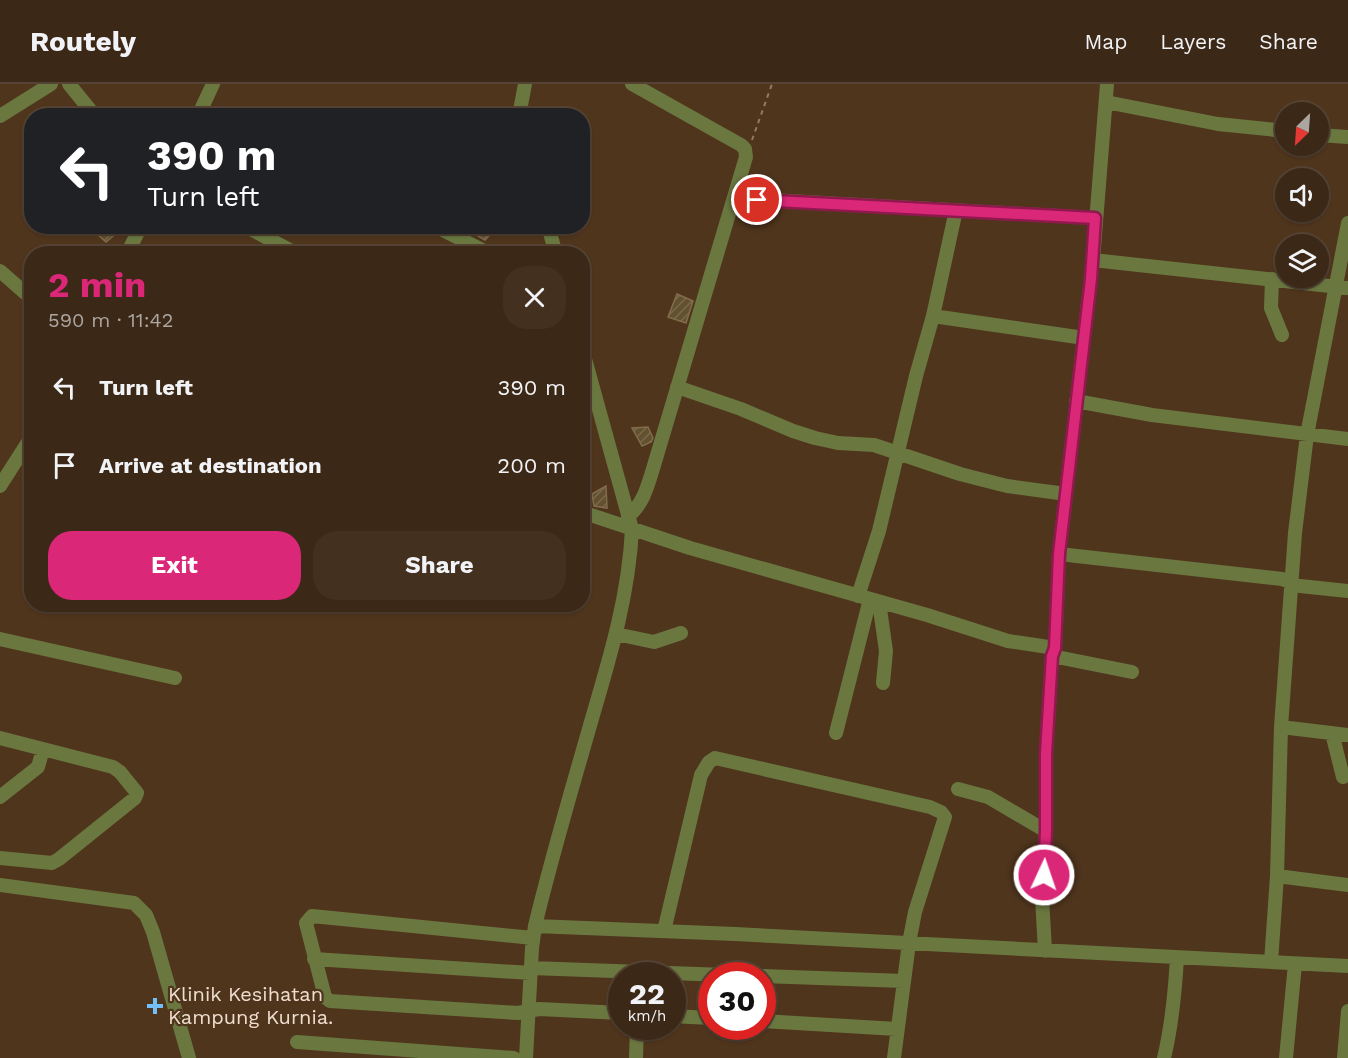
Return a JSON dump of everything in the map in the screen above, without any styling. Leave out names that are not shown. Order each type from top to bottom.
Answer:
[{"type":"street","points":[[69,84],[88,108]]},
{"type":"street","points":[[202,108],[213,84]]},
{"type":"street","points":[[520,108],[525,84]]},
{"type":"street","points":[[630,523],[645,494],[747,157],[741,145],[632,84]]},
{"type":"street","points":[[1045,951],[1042,897],[1046,831],[1046,753],[1059,554],[1093,260],[1107,84]]},
{"type":"street","points":[[0,116],[47,85]]},
{"type":"street","points":[[1106,102],[1218,124],[1275,130]]},
{"type":"street","points":[[1329,136],[1348,137]]},
{"type":"street","points":[[735,198],[1095,218]]},
{"type":"street","points":[[836,733],[869,599],[876,540],[933,316],[956,210]]},
{"type":"street","points":[[1272,963],[1281,727],[1295,533],[1307,435],[1342,287],[1348,223]]},
{"type":"street","points":[[260,234],[282,246]]},
{"type":"street","points":[[451,234],[474,246]]},
{"type":"street","points":[[1093,260],[1342,287]]},
{"type":"street","points":[[0,271],[24,292]]},
{"type":"street","points":[[1272,279],[1271,308],[1282,335]]},
{"type":"street","points":[[933,316],[1084,338]]},
{"type":"street","points":[[526,1058],[534,932],[616,634],[629,573],[630,523],[590,377]]},
{"type":"street","points":[[677,387],[793,432],[838,443],[874,445],[960,474],[1007,486],[1066,494]]},
{"type":"street","points":[[1076,401],[1152,415],[1348,439]]},
{"type":"street","points":[[0,486],[24,448]]},
{"type":"street","points":[[590,514],[630,523],[1008,641],[1132,672]]},
{"type":"street","points":[[1059,554],[1282,579],[1300,586],[1348,591]]},
{"type":"street","points":[[869,599],[886,651],[883,683]]},
{"type":"street","points":[[616,634],[654,642],[681,633]]},
{"type":"street","points":[[0,639],[175,678]]},
{"type":"street","points":[[1281,727],[1348,735]]},
{"type":"street","points":[[1332,733],[1342,777]]},
{"type":"street","points":[[0,738],[113,767],[136,790],[136,796],[52,863],[0,858]]},
{"type":"street","points":[[0,797],[38,767],[43,749]]},
{"type":"street","points":[[664,932],[701,775],[709,762],[716,758],[930,807],[941,812],[945,818],[915,912],[909,943],[894,1058]]},
{"type":"street","points":[[958,789],[988,798],[1046,831]]},
{"type":"street","points":[[1277,876],[1348,885]]},
{"type":"street","points":[[0,885],[134,903],[146,915],[153,932],[189,1058]]},
{"type":"street","points":[[608,1013],[539,1010],[518,1013],[337,1003],[325,997],[306,927],[308,919],[312,916],[534,932],[664,932],[1348,966]]},
{"type":"street","points":[[1164,1058],[1174,1005],[1177,958]]},
{"type":"street","points":[[314,959],[531,970],[698,974]]},
{"type":"street","points":[[1286,1058],[1295,964]]},
{"type":"street","points":[[776,976],[904,981]]},
{"type":"street","points":[[1344,1058],[1348,1011]]},
{"type":"street","points":[[776,1022],[897,1029]]},
{"type":"street","points":[[636,1058],[637,1040]]},
{"type":"street","points":[[297,1042],[514,1058]]},
{"type":"path","points":[[747,157],[772,84]]},
{"type":"building","points":[[97,234],[116,234],[106,242]]},
{"type":"building","points":[[475,234],[491,234],[485,240]]},
{"type":"building","points":[[677,294],[693,301],[686,323],[668,317]]},
{"type":"building","points":[[648,427],[653,438],[651,442],[642,446],[632,428]]},
{"type":"building","points":[[606,486],[607,508],[594,506],[592,494]]},
{"type":"place","name":"Klinik Kesihatan Kampung Kurnia.","points":[[155,1006]]},
{"type":"route","points":[[757,200],[1095,218],[1091,279],[1059,554],[1055,648],[1052,656],[1046,753],[1044,875]]}]
